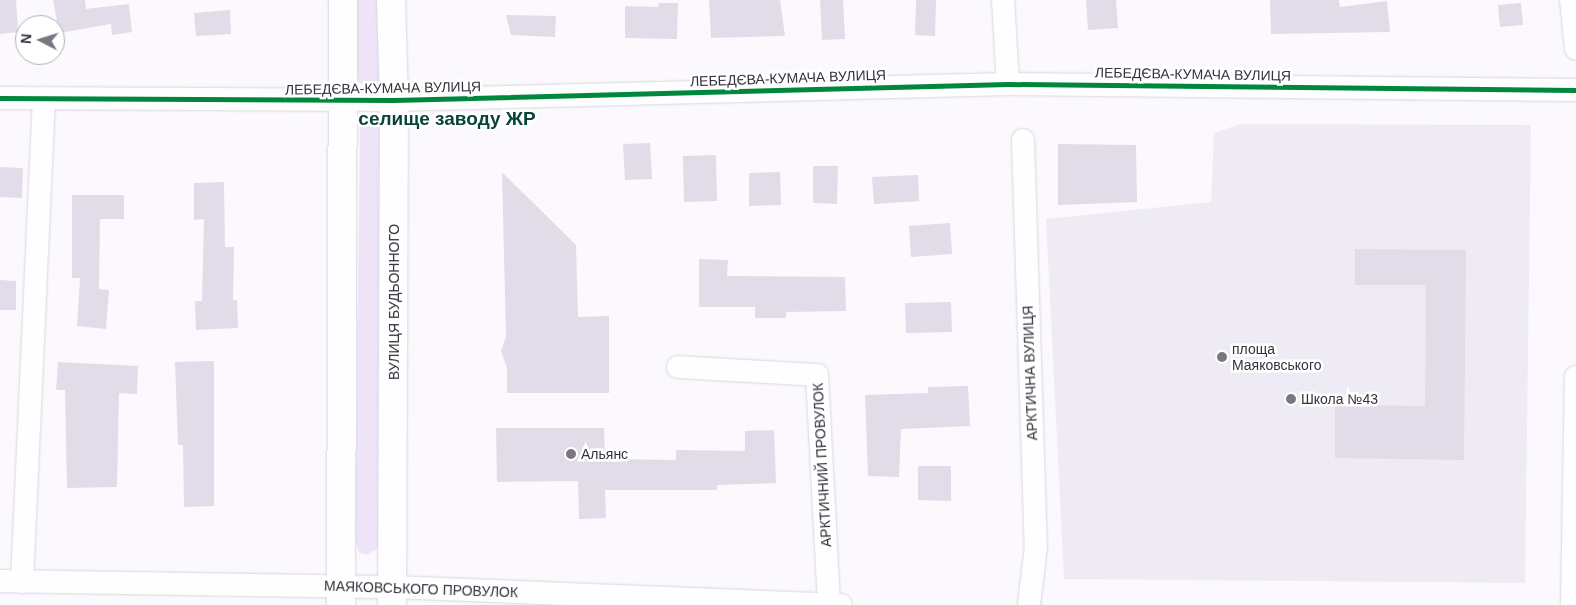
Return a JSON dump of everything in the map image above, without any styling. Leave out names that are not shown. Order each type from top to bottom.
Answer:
[{"type":"main road","points":[[342,596],[345,100],[343,0]]},
{"type":"main road","name":"ВУЛИЦЯ БУДЬОННОГО","points":[[391,0],[394,100],[392,596]]},
{"type":"street","points":[[1003,0],[1008,84]]},
{"type":"street","points":[[1571,0],[1576,49]]},
{"type":"street","name":"ЛЕБЕДЄВА-КУМАЧА ВУЛИЦЯ","points":[[0,98],[394,100],[1008,84],[1576,90]]},
{"type":"street","points":[[22,582],[44,99]]},
{"type":"street","name":"АРКТИЧНА ВУЛИЦЯ","points":[[1023,140],[1036,546],[1029,605]]},
{"type":"street","name":"АРКТИЧНИЙ ПРОВУЛОК","points":[[678,367],[817,375],[835,605]]},
{"type":"street","points":[[1572,605],[1574,578],[1576,377]]},
{"type":"street","name":"МАЯКОВСЬКОГО ПРОВУЛОК","points":[[0,581],[342,596],[835,605]]},
{"type":"shaded area","points":[[356,0],[378,0],[381,81],[377,87],[361,84],[356,75]]},
{"type":"shaded area","points":[[369,117],[382,124],[381,547],[366,555],[359,553],[355,540],[360,127]]},
{"type":"shaded area","name":"Школа №43","points":[[1240,124],[1531,125],[1525,583],[1064,579],[1046,219],[1211,202],[1214,133]]},
{"type":"building","points":[[0,0],[16,0],[15,32],[0,34]]},
{"type":"building","points":[[53,0],[85,0],[86,9],[129,4],[132,32],[112,35],[111,24],[65,32],[65,15],[56,15]]},
{"type":"building","points":[[709,0],[780,0],[785,36],[711,38]]},
{"type":"building","points":[[820,0],[843,0],[845,39],[822,40]]},
{"type":"building","points":[[916,0],[936,0],[935,36],[915,35]]},
{"type":"building","points":[[1086,0],[1116,0],[1118,28],[1088,30]]},
{"type":"building","points":[[1270,0],[1339,0],[1340,7],[1387,1],[1390,32],[1271,34]]},
{"type":"building","points":[[659,3],[678,3],[677,39],[625,38],[625,6],[658,7]]},
{"type":"building","points":[[1521,3],[1523,25],[1500,27],[1498,5]]},
{"type":"building","points":[[230,10],[231,34],[196,36],[194,13]]},
{"type":"building","points":[[506,15],[556,16],[555,37],[511,35]]},
{"type":"building","points":[[650,143],[652,179],[625,180],[623,144]]},
{"type":"building","points":[[1058,144],[1136,145],[1137,202],[1058,205]]},
{"type":"building","points":[[716,155],[717,201],[684,202],[683,156]]},
{"type":"building","points":[[813,166],[838,166],[837,204],[813,203]]},
{"type":"building","points":[[0,167],[23,168],[22,198],[0,197]]},
{"type":"building","points":[[502,172],[576,245],[578,317],[609,316],[609,393],[507,393],[507,368],[501,351],[506,337]]},
{"type":"building","points":[[780,172],[781,205],[749,206],[749,173]]},
{"type":"building","points":[[918,175],[919,201],[874,204],[872,177]]},
{"type":"building","points":[[224,182],[225,247],[234,247],[233,300],[237,300],[238,328],[196,330],[195,301],[202,301],[204,219],[194,220],[194,183]]},
{"type":"building","points":[[72,195],[124,195],[124,219],[100,219],[99,289],[109,290],[106,329],[77,326],[80,278],[72,278]]},
{"type":"building","points":[[950,223],[952,254],[911,257],[909,226]]},
{"type":"building","points":[[1355,249],[1466,250],[1464,460],[1335,458],[1335,405],[1425,406],[1426,285],[1355,285]]},
{"type":"building","points":[[699,259],[728,260],[727,276],[845,277],[846,311],[786,312],[786,318],[755,318],[755,307],[699,307]]},
{"type":"building","points":[[0,280],[16,281],[16,310],[0,310]]},
{"type":"building","points":[[951,302],[952,332],[906,333],[905,303]]},
{"type":"building","points":[[214,361],[214,506],[184,507],[183,445],[178,445],[175,362]]},
{"type":"building","points":[[58,362],[138,366],[137,394],[119,393],[117,487],[67,488],[65,390],[56,390]]},
{"type":"building","points":[[968,386],[970,426],[901,429],[899,477],[868,476],[865,395],[928,393],[928,387]]},
{"type":"building","points":[[496,428],[604,428],[605,459],[676,460],[676,450],[745,451],[745,431],[774,430],[776,483],[717,485],[717,490],[605,490],[606,518],[579,519],[578,481],[497,482]]},
{"type":"building","points":[[918,466],[951,466],[951,501],[918,500]]},
{"type":"cycle path","points":[[0,98],[394,100],[1008,84],[1576,90]]},
{"type":"place","name":"площа Маяковського","points":[[1222,357]]},
{"type":"place","name":"Школа №43","points":[[1291,399]]},
{"type":"place","name":"Альянс","points":[[571,454]]},
{"type":"district","name":"селище заводу ЖР","points":[[447,119]]}]
